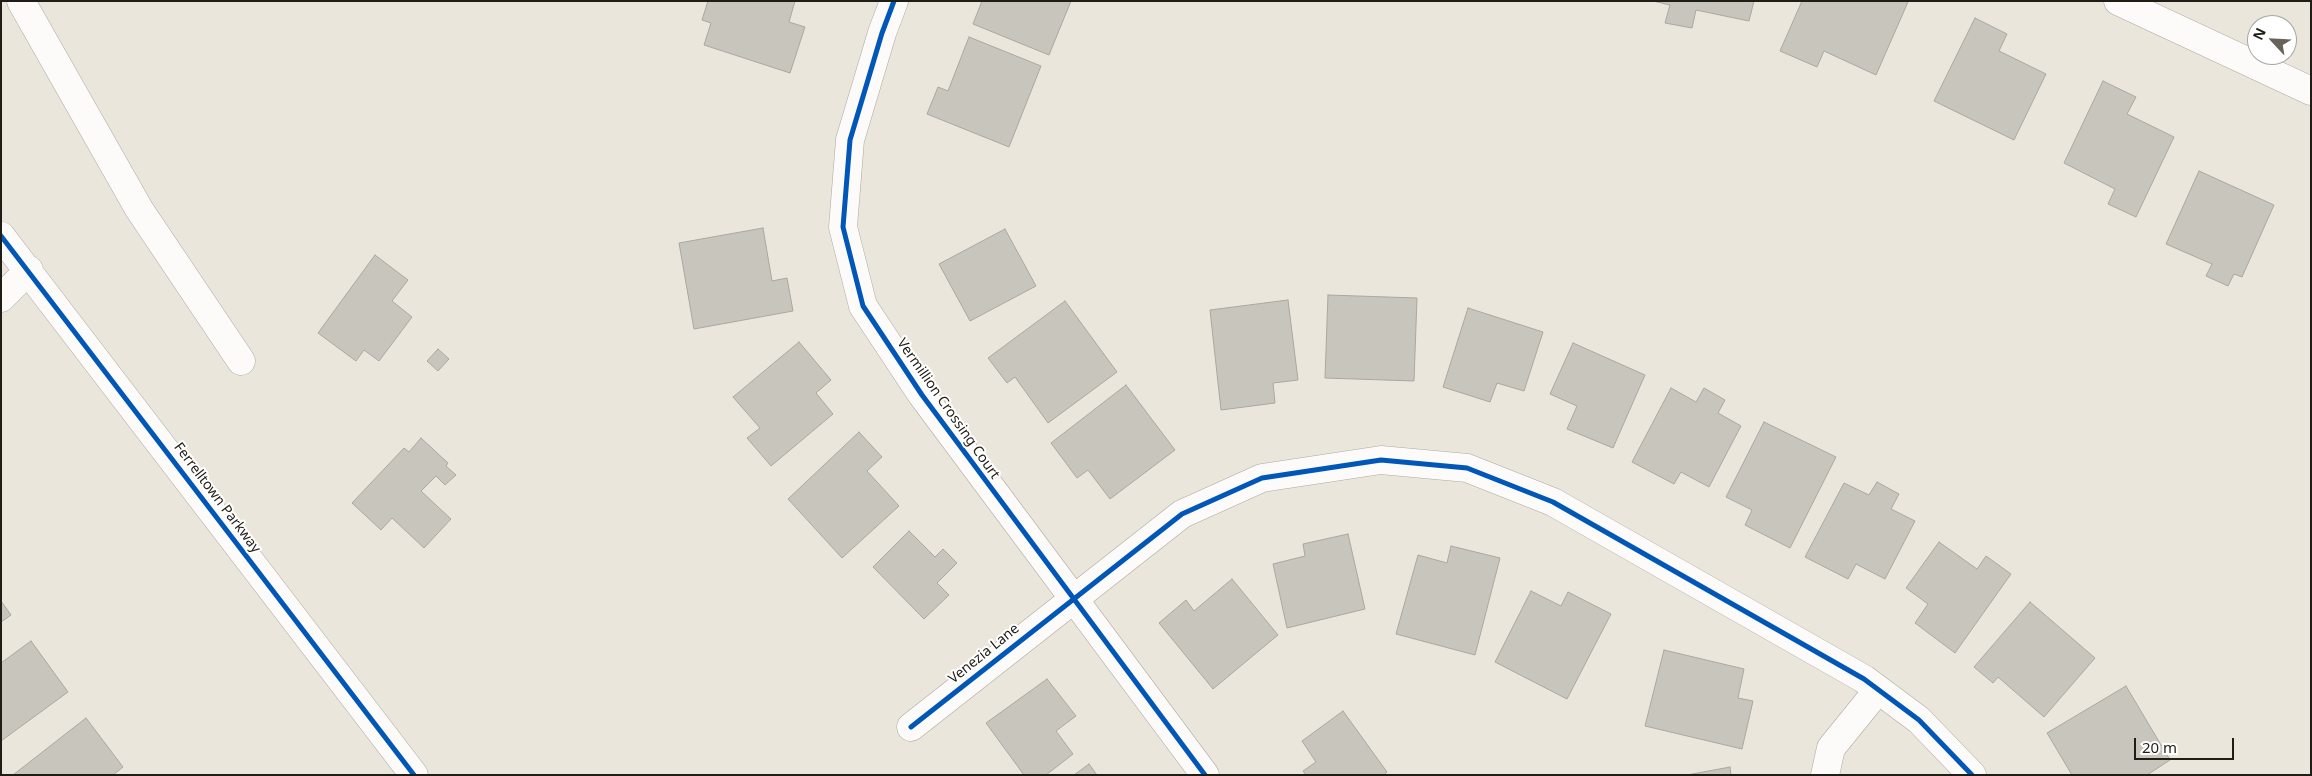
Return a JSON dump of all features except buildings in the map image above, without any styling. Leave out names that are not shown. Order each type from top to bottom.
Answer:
[{"type":"street","points":[[21,1],[139,208],[241,361]]},
{"type":"street","name":"Vermillion Crossing Court","points":[[894,1],[882,32],[850,140],[844,227],[863,306],[922,395],[1205,775]]},
{"type":"street","points":[[2118,1],[2311,91]]},
{"type":"street","name":"Ferrelltown Parkway","points":[[1,236],[29,270],[414,775]]},
{"type":"street","points":[[1,298],[29,270]]},
{"type":"street","name":"Venezia Lane","points":[[911,727],[1072,598],[1182,514],[1262,478],[1381,460],[1467,468],[1553,502],[1878,690],[1920,720],[1972,775]]},
{"type":"street","points":[[1825,775],[1831,748],[1878,690]]},
{"type":"cycle path","points":[[894,1],[882,33],[850,140],[843,227],[863,306],[922,395],[1205,775]]},
{"type":"cycle path","points":[[1,236],[414,775]]},
{"type":"cycle path","points":[[911,727],[1182,514],[1262,478],[1381,460],[1467,468],[1553,502],[1864,679],[1919,720],[1972,775]]}]
